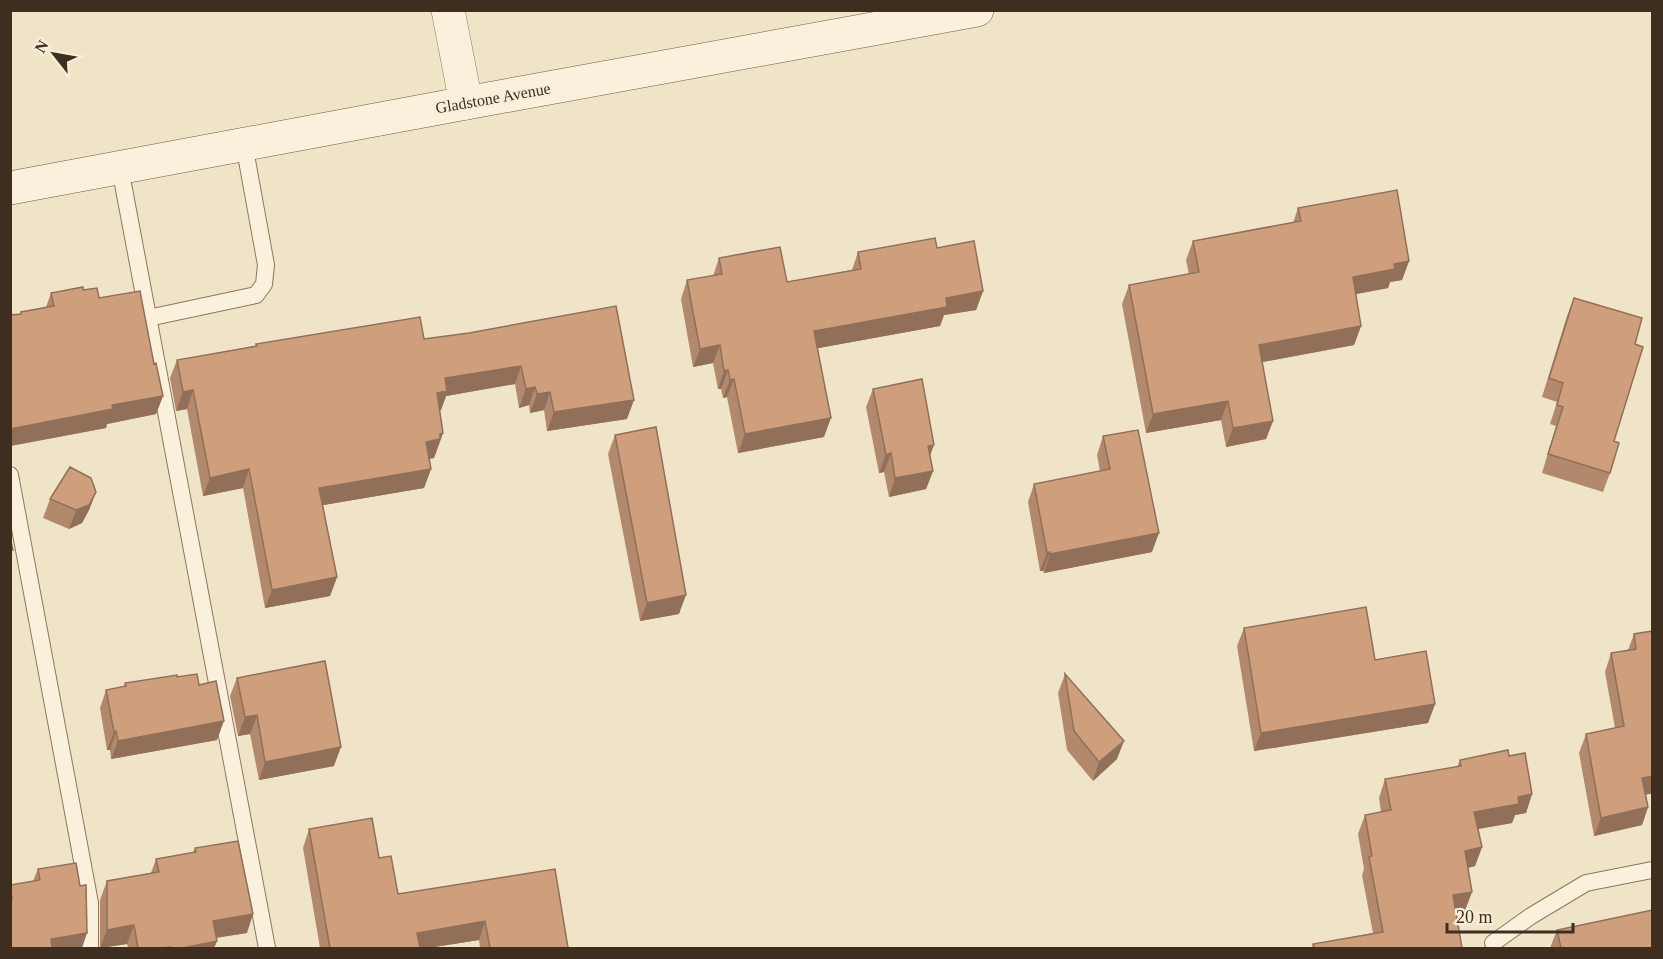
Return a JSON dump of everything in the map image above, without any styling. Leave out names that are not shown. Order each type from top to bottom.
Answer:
[{"type":"street","points":[[448,10],[466,103]]},
{"type":"street","name":"Gladstone Avenue","points":[[10,188],[977,10]]},
{"type":"lane","points":[[148,318],[256,295],[264,284],[266,265],[244,144]]},
{"type":"lane","points":[[120,168],[267,948]]},
{"type":"lane","points":[[10,475],[90,903],[90,948]]},
{"type":"lane","points":[[1493,943],[1531,916],[1586,883],[1653,870]]},
{"type":"building","points":[[1397,190],[1409,261],[1394,264],[1395,269],[1353,277],[1361,326],[1259,345],[1273,421],[1233,428],[1228,401],[1153,414],[1129,285],[1199,272],[1193,241],[1301,221],[1298,208]]},
{"type":"building","points":[[935,238],[937,248],[974,241],[983,291],[946,298],[947,307],[814,331],[831,418],[745,434],[734,379],[730,380],[728,370],[724,371],[720,345],[700,349],[687,280],[722,274],[719,258],[780,247],[787,282],[861,269],[858,252]]},
{"type":"building","points":[[83,287],[83,290],[97,288],[99,298],[140,291],[154,364],[156,363],[163,396],[112,405],[113,409],[10,429],[10,315],[54,306],[51,293]]},
{"type":"building","points":[[1574,298],[1642,318],[1635,344],[1643,347],[1614,441],[1619,443],[1610,473],[1548,454],[1563,407],[1557,405],[1563,383],[1549,378]]},
{"type":"building","points":[[616,306],[634,400],[554,412],[550,392],[537,394],[535,387],[526,389],[521,366],[445,378],[447,391],[437,393],[443,433],[440,434],[440,439],[426,442],[431,469],[319,488],[337,577],[272,590],[249,469],[210,478],[193,390],[183,392],[177,360],[257,346],[256,344],[420,317],[424,339]]},
{"type":"building","points":[[922,379],[934,445],[928,446],[933,471],[895,478],[891,453],[886,455],[873,389]]},
{"type":"building","points":[[656,427],[686,595],[647,603],[615,435]]},
{"type":"building","points":[[1138,430],[1159,533],[1047,553],[1034,484],[1110,469],[1103,436]]},
{"type":"building","points":[[70,467],[91,478],[96,492],[89,505],[76,510],[50,499]]},
{"type":"building","points":[[1366,607],[1375,660],[1426,651],[1435,704],[1261,733],[1244,628]]},
{"type":"building","points":[[1653,631],[1653,776],[1642,778],[1648,807],[1601,818],[1586,734],[1624,726],[1611,653],[1636,649],[1634,634]]},
{"type":"building","points":[[325,661],[341,747],[265,762],[257,715],[245,717],[237,678]]},
{"type":"building","points":[[197,674],[199,685],[216,681],[224,721],[118,741],[116,731],[114,732],[106,690],[126,686],[125,683]]},
{"type":"building","points":[[1065,674],[1124,741],[1099,762],[1074,731]]},
{"type":"building","points":[[1508,750],[1509,756],[1525,753],[1532,794],[1518,797],[1519,804],[1474,812],[1482,847],[1465,851],[1472,892],[1453,895],[1462,948],[1314,948],[1313,944],[1383,932],[1369,857],[1372,856],[1365,815],[1391,810],[1385,779],[1461,766],[1460,760]]},
{"type":"building","points":[[372,818],[379,858],[391,856],[398,894],[555,869],[568,948],[490,948],[485,921],[417,933],[420,948],[330,948],[309,829]]},
{"type":"building","points":[[238,841],[253,914],[213,921],[217,941],[183,948],[138,948],[134,925],[107,930],[107,881],[159,872],[156,859],[196,852],[195,848]]},
{"type":"building","points":[[76,863],[80,886],[86,885],[87,933],[51,939],[52,948],[10,948],[10,899],[12,899],[10,885],[40,880],[38,869]]},
{"type":"building","points":[[1653,910],[1653,948],[1561,948],[1557,930]]}]
